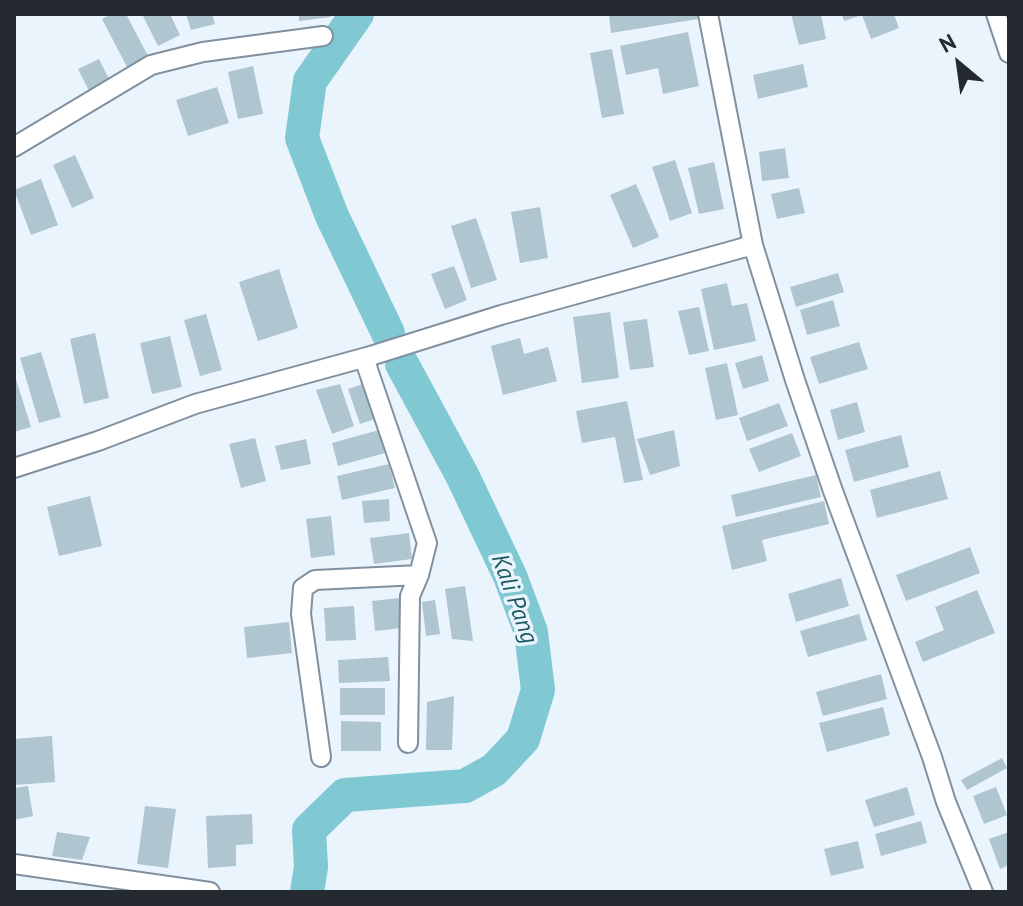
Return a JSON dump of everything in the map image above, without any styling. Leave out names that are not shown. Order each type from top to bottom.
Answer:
[{"type":"street","points":[[708,14],[753,245],[795,380],[946,802],[983,892]]},
{"type":"street","points":[[996,14],[1009,53]]},
{"type":"street","points":[[14,147],[151,65],[203,52],[323,36]]},
{"type":"street","points":[[364,358],[501,315],[753,245]]},
{"type":"street","points":[[14,468],[98,441],[195,404],[364,358],[501,315]]},
{"type":"street","points":[[364,358],[427,543],[410,596],[408,743]]},
{"type":"street","points":[[321,757],[301,614],[303,588],[315,580],[419,575]]},
{"type":"street","points":[[14,864],[210,892]]},
{"type":"building","points":[[112,14],[126,14],[148,56],[127,67],[102,19]]},
{"type":"building","points":[[142,14],[170,14],[180,35],[158,46]]},
{"type":"building","points":[[186,14],[212,14],[215,24],[191,30]]},
{"type":"building","points":[[299,14],[330,14],[331,17],[299,21]]},
{"type":"building","points":[[609,14],[698,14],[698,19],[611,33]]},
{"type":"building","points":[[791,14],[821,14],[826,39],[799,45]]},
{"type":"building","points":[[842,14],[894,14],[899,28],[871,39],[862,15],[844,21]]},
{"type":"building","points":[[688,32],[699,86],[663,94],[658,68],[626,75],[620,46]]},
{"type":"building","points":[[612,49],[624,114],[602,118],[590,53]]},
{"type":"building","points":[[99,59],[112,85],[91,95],[78,69]]},
{"type":"building","points":[[803,64],[808,87],[758,99],[753,75]]},
{"type":"building","points":[[253,66],[263,114],[238,119],[228,72]]},
{"type":"building","points":[[217,87],[229,123],[188,136],[176,100]]},
{"type":"building","points":[[785,148],[789,178],[762,181],[759,152]]},
{"type":"building","points":[[75,155],[94,198],[72,208],[53,165]]},
{"type":"building","points":[[675,160],[692,213],[670,221],[652,167]]},
{"type":"building","points":[[714,162],[724,209],[699,214],[688,168]]},
{"type":"building","points":[[41,179],[58,225],[31,235],[14,190]]},
{"type":"building","points":[[636,184],[659,237],[633,248],[610,195]]},
{"type":"building","points":[[799,188],[805,213],[777,219],[771,194]]},
{"type":"building","points":[[540,207],[548,258],[520,263],[511,212]]},
{"type":"building","points":[[476,218],[497,280],[471,288],[451,226]]},
{"type":"building","points":[[454,266],[467,300],[445,309],[431,274]]},
{"type":"building","points":[[279,269],[298,328],[258,341],[239,282]]},
{"type":"building","points":[[838,273],[844,292],[796,307],[790,287]]},
{"type":"building","points":[[727,283],[732,306],[747,303],[756,341],[714,350],[701,289]]},
{"type":"building","points":[[833,300],[840,326],[807,335],[800,310]]},
{"type":"building","points":[[699,307],[709,351],[689,355],[678,311]]},
{"type":"building","points":[[610,312],[619,378],[582,383],[573,317]]},
{"type":"building","points":[[206,314],[222,370],[200,376],[184,320]]},
{"type":"building","points":[[647,319],[654,367],[630,370],[623,322]]},
{"type":"building","points":[[95,333],[109,398],[84,404],[70,339]]},
{"type":"building","points":[[170,336],[182,387],[152,394],[140,343]]},
{"type":"building","points":[[520,338],[524,354],[548,347],[557,381],[503,395],[491,346]]},
{"type":"building","points":[[859,342],[868,369],[819,384],[810,357]]},
{"type":"building","points":[[41,352],[61,417],[39,423],[20,358]]},
{"type":"building","points":[[762,355],[769,381],[743,389],[735,363]]},
{"type":"building","points":[[727,363],[738,415],[716,420],[705,368]]},
{"type":"building","points":[[14,373],[31,427],[14,432]]},
{"type":"building","points":[[340,384],[354,426],[332,434],[316,390]]},
{"type":"building","points":[[363,384],[375,419],[360,424],[348,389]]},
{"type":"building","points":[[627,401],[643,480],[624,483],[615,437],[582,443],[576,411]]},
{"type":"building","points":[[857,402],[865,432],[838,440],[830,410]]},
{"type":"building","points":[[779,403],[788,426],[747,441],[739,418]]},
{"type":"building","points":[[379,430],[385,453],[338,466],[332,443]]},
{"type":"building","points":[[674,430],[680,466],[650,475],[637,439]]},
{"type":"building","points":[[792,433],[801,456],[759,472],[749,449]]},
{"type":"building","points":[[901,435],[909,467],[854,482],[845,450]]},
{"type":"building","points":[[255,438],[266,481],[241,488],[229,444]]},
{"type":"building","points":[[306,439],[311,464],[281,470],[275,446]]},
{"type":"building","points":[[389,464],[395,488],[342,500],[337,476]]},
{"type":"building","points":[[940,471],[948,499],[877,518],[870,490]]},
{"type":"building","points":[[816,475],[821,497],[736,517],[731,495]]},
{"type":"building","points":[[90,496],[102,546],[59,556],[47,507]]},
{"type":"building","points":[[389,499],[390,521],[364,523],[362,501]]},
{"type":"building","points":[[824,501],[829,524],[762,540],[767,561],[732,570],[722,526]]},
{"type":"building","points":[[331,516],[335,555],[311,558],[306,519]]},
{"type":"building","points":[[409,533],[412,559],[374,564],[370,538]]},
{"type":"building","points":[[970,547],[980,573],[906,601],[896,575]]},
{"type":"building","points":[[841,578],[849,606],[796,622],[788,594]]},
{"type":"building","points":[[465,586],[473,641],[452,639],[445,589]]},
{"type":"building","points":[[977,590],[995,633],[923,662],[915,642],[944,630],[935,607]]},
{"type":"building","points":[[400,598],[402,628],[375,631],[372,601]]},
{"type":"building","points":[[435,600],[440,634],[426,636],[422,602]]},
{"type":"building","points":[[354,606],[356,640],[326,641],[324,608]]},
{"type":"building","points":[[859,614],[867,640],[808,657],[800,631]]},
{"type":"building","points":[[289,622],[292,653],[247,658],[244,627]]},
{"type":"building","points":[[388,657],[390,681],[339,683],[338,660]]},
{"type":"building","points":[[881,674],[887,699],[823,716],[816,692]]},
{"type":"building","points":[[340,688],[385,688],[385,715],[340,715]]},
{"type":"building","points":[[454,696],[452,750],[426,750],[427,702]]},
{"type":"building","points":[[883,707],[890,735],[827,752],[819,723]]},
{"type":"building","points":[[341,721],[381,722],[381,751],[341,751]]},
{"type":"building","points":[[52,736],[55,782],[14,785],[14,739]]},
{"type":"building","points":[[1002,758],[1007,768],[967,790],[961,780]]},
{"type":"building","points":[[28,786],[33,816],[14,820],[14,788]]},
{"type":"building","points":[[907,787],[915,815],[874,827],[865,800]]},
{"type":"building","points":[[996,787],[1007,815],[984,824],[973,796]]},
{"type":"building","points":[[145,806],[176,809],[168,868],[137,864]]},
{"type":"building","points":[[252,814],[253,844],[236,845],[236,866],[208,868],[206,816]]},
{"type":"building","points":[[921,821],[927,843],[881,856],[875,834]]},
{"type":"building","points":[[57,832],[90,837],[82,860],[52,856]]},
{"type":"building","points":[[1009,832],[1009,865],[1000,869],[989,839]]},
{"type":"building","points":[[858,841],[864,868],[831,876],[824,849]]},
{"type":"waterway","name":"Kali Pang","points":[[357,14],[310,81],[302,138],[332,216],[388,333]]},
{"type":"waterway","name":"Kali Pang","points":[[307,892],[311,867],[309,830],[345,795],[465,786],[494,770],[523,739],[538,690],[531,632],[510,576],[462,475],[402,364]]}]
